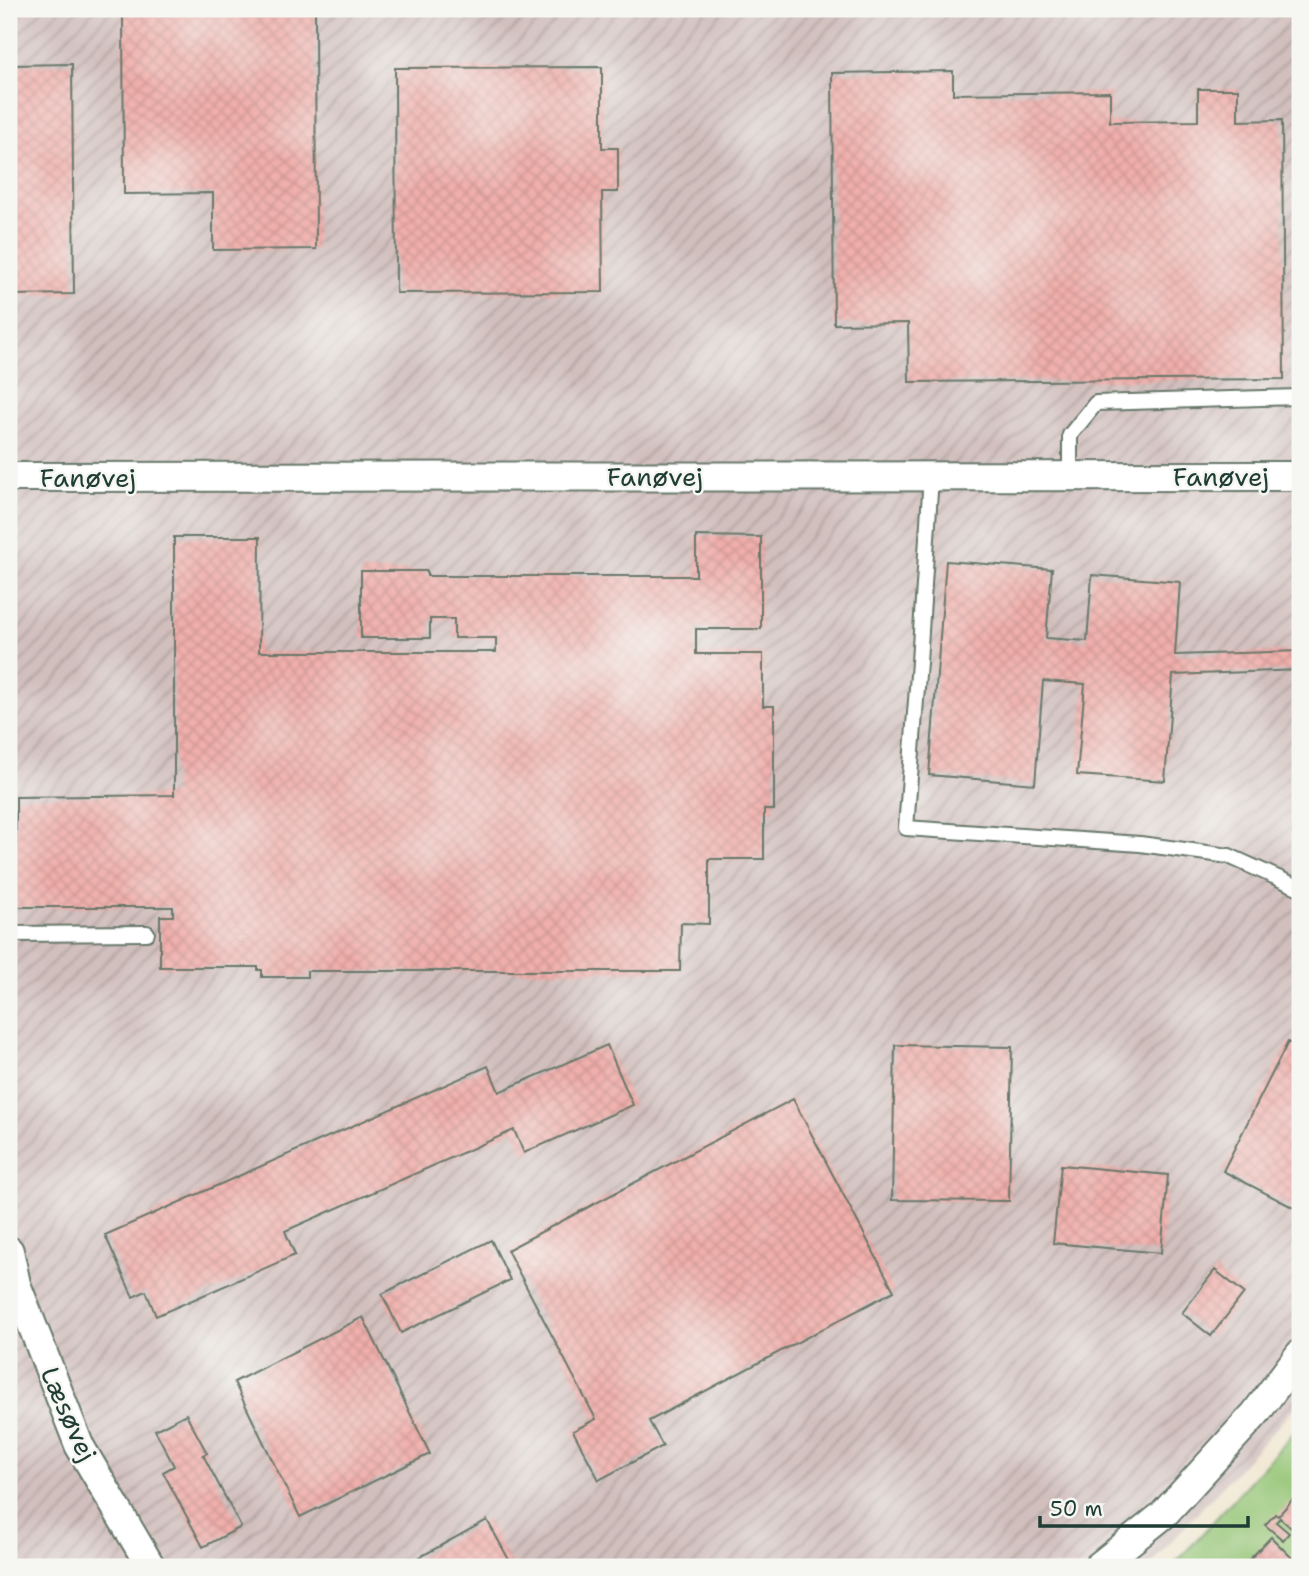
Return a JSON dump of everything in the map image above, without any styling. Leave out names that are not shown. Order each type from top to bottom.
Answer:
[{"type":"street","name":"Fanøvej","points":[[9,477],[1300,476]]},
{"type":"street","name":"Læsøvej","points":[[9,1251],[16,1284],[79,1445],[151,1567]]},
{"type":"street","points":[[1098,1567],[1163,1515],[1255,1414],[1300,1354]]},
{"type":"lane","points":[[1070,476],[1070,435],[1096,403],[1300,397]]},
{"type":"lane","points":[[931,476],[906,828],[1140,844],[1229,856],[1300,888]]},
{"type":"lane","points":[[9,934],[147,933]]},
{"type":"shaded area","points":[[9,9],[1300,9],[1300,1402],[1147,1567],[9,1567]]},
{"type":"green space","points":[[1300,1426],[1300,1567],[1172,1567]]},
{"type":"building","points":[[123,9],[315,9],[316,249],[213,250],[213,193],[124,194]]},
{"type":"building","points":[[72,64],[74,294],[9,295],[9,65]]},
{"type":"building","points":[[602,67],[602,148],[618,148],[618,192],[602,192],[603,292],[396,293],[395,68]]},
{"type":"building","points":[[953,71],[953,94],[1110,92],[1110,122],[1198,121],[1198,89],[1238,89],[1238,121],[1282,120],[1284,379],[909,382],[908,323],[834,324],[832,73]]},
{"type":"building","points":[[696,536],[761,537],[761,629],[696,629],[696,654],[763,654],[763,706],[774,706],[774,810],[764,810],[764,859],[709,859],[709,924],[681,923],[680,971],[307,971],[307,977],[262,977],[262,970],[258,970],[258,967],[160,967],[160,916],[173,916],[173,907],[16,907],[16,797],[174,795],[174,537],[260,537],[259,652],[496,652],[496,638],[454,638],[454,619],[430,619],[430,638],[361,638],[361,571],[427,571],[427,576],[696,576]]},
{"type":"building","points":[[946,561],[1052,569],[1046,638],[1087,641],[1092,575],[1180,582],[1175,655],[1300,651],[1300,670],[1173,675],[1165,781],[1077,775],[1085,684],[1043,681],[1035,784],[929,775]]},
{"type":"building","points":[[1300,746],[1300,837],[1293,836]]},
{"type":"building","points":[[1288,1042],[1300,1049],[1300,1211],[1223,1171]]},
{"type":"building","points":[[607,1045],[633,1105],[524,1153],[514,1130],[285,1231],[295,1255],[156,1316],[146,1291],[133,1297],[105,1235],[488,1066],[499,1092]]},
{"type":"building","points":[[895,1045],[1012,1047],[1009,1201],[892,1200]]},
{"type":"building","points":[[793,1099],[894,1291],[649,1421],[663,1446],[599,1480],[573,1431],[596,1419],[507,1250]]},
{"type":"building","points":[[1061,1165],[1168,1175],[1161,1253],[1053,1243]]},
{"type":"building","points":[[491,1240],[510,1280],[401,1333],[382,1294]]},
{"type":"building","points":[[1215,1270],[1244,1293],[1211,1336],[1182,1313]]},
{"type":"building","points":[[363,1317],[430,1454],[300,1517],[234,1382]]},
{"type":"building","points":[[186,1414],[207,1453],[203,1455],[241,1527],[203,1547],[163,1472],[174,1466],[155,1430]]},
{"type":"building","points":[[1293,1499],[1300,1502],[1300,1536],[1280,1518],[1276,1522],[1289,1533],[1283,1540],[1265,1525],[1275,1514],[1278,1516]]},
{"type":"building","points":[[487,1520],[513,1567],[402,1567]]},
{"type":"building","points":[[1271,1537],[1293,1559],[1296,1557],[1300,1561],[1300,1567],[1253,1567],[1247,1562]]}]
